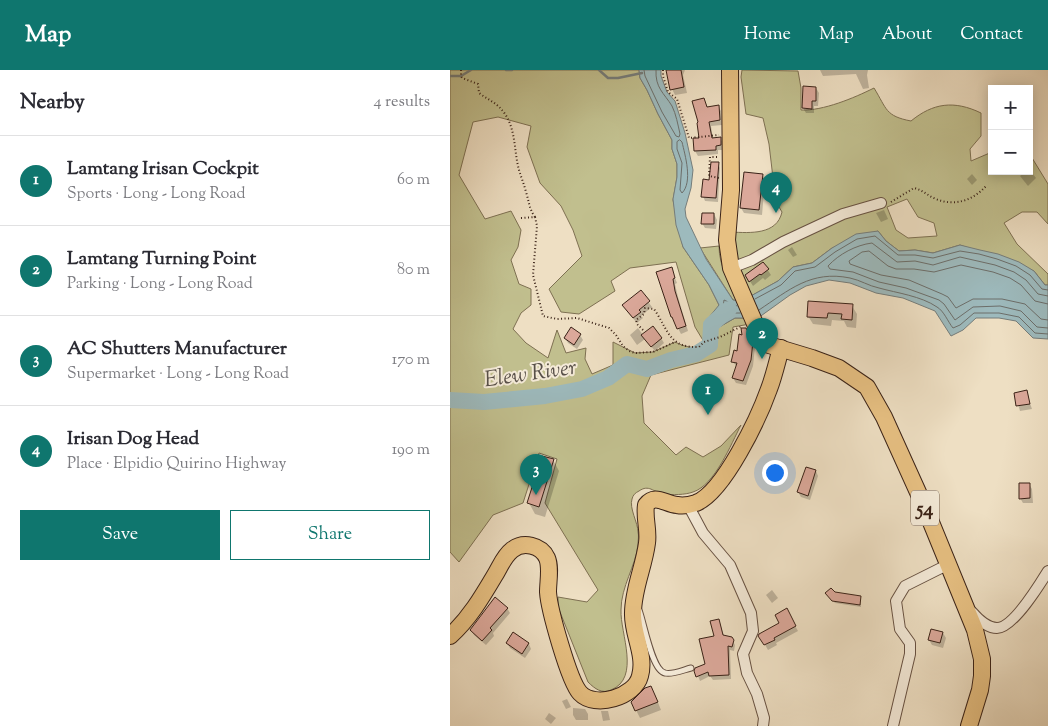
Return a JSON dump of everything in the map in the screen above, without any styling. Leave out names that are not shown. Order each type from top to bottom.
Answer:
[{"type":"main road","name":"54","points":[[730,70],[731,190],[726,240],[731,268],[750,323],[769,345],[840,368],[867,386],[892,435],[949,564],[975,630],[982,659],[980,690],[970,726]]},
{"type":"main road","points":[[450,636],[472,611],[511,551],[525,545],[538,548],[544,552],[548,561],[550,606],[576,688],[582,695],[591,699],[609,700],[615,699],[635,685],[640,678],[641,659],[633,622],[633,596],[643,567],[648,542],[646,505],[657,499],[678,506],[688,505],[703,499],[711,493],[740,451],[769,390],[781,348]]},
{"type":"street","points":[[731,268],[752,260],[783,242],[843,214],[881,203]]},
{"type":"street","points":[[688,505],[703,534],[730,565],[751,614],[753,632],[743,654],[746,673],[757,694],[764,718],[763,726]]},
{"type":"street","points":[[893,726],[910,654],[910,643],[900,629],[896,601],[905,586],[949,564]]},
{"type":"street","points":[[964,605],[986,625],[998,628],[1004,627],[1017,614],[1048,571]]},
{"type":"lane","points":[[633,596],[655,663],[660,672],[666,674],[691,668]]},
{"type":"path","points":[[461,70],[460,76],[478,84],[479,93],[493,101],[506,115],[512,131],[519,170],[530,210],[535,217],[537,226],[533,275],[543,316],[557,319],[577,318],[609,328],[623,346],[635,353],[653,352],[675,342]]},
{"type":"path","points":[[663,70],[668,92],[677,99],[689,138],[725,135]]},
{"type":"path","points":[[709,176],[710,157]]},
{"type":"path","points":[[704,175],[716,178]]},
{"type":"path","points":[[881,203],[890,203],[914,188],[935,199],[950,204],[957,203],[974,196],[987,185]]},
{"type":"path","points":[[521,218],[535,217]]},
{"type":"path","points":[[643,330],[636,320],[644,314],[646,308],[654,309],[675,342],[682,346],[699,347],[708,340],[720,337],[750,323]]},
{"type":"shaded area","points":[[450,70],[639,70],[640,78],[672,140],[672,149],[677,164],[673,200],[683,247],[709,285],[719,305],[721,326],[735,318],[746,318],[750,324],[733,327],[729,355],[651,375],[642,396],[644,423],[676,455],[686,447],[703,457],[721,446],[741,425],[722,463],[701,488],[690,493],[674,495],[663,494],[646,488],[633,496],[631,503],[638,528],[638,544],[623,593],[621,610],[627,665],[625,676],[620,684],[611,690],[599,690],[588,682],[558,607],[558,597],[587,602],[598,590],[545,503],[557,459],[539,453],[523,503],[493,515],[459,562],[450,552]],"holes":[[[498,117],[531,126],[527,147],[540,183],[561,206],[573,230],[582,256],[549,289],[561,312],[579,314],[615,291],[611,281],[630,268],[676,262],[695,327],[704,342],[702,345],[692,347],[675,342],[653,352],[635,353],[613,342],[613,365],[592,374],[585,359],[586,348],[566,353],[557,330],[548,358],[526,343],[513,329],[521,313],[531,305],[531,289],[519,284],[511,260],[518,247],[521,230],[511,211],[485,219],[459,175],[473,122]]]},
{"type":"shaded area","points":[[742,70],[798,71],[801,88],[801,110],[810,110],[848,100],[874,88],[891,114],[902,119],[911,121],[927,110],[944,105],[962,106],[981,113],[981,136],[970,149],[971,161],[988,154],[988,175],[1033,175],[1033,160],[1048,184],[1048,224],[1037,212],[1022,212],[1004,223],[1017,244],[1048,274],[1048,285],[1045,285],[1034,271],[960,245],[933,253],[915,250],[899,251],[886,241],[878,231],[832,248],[812,263],[793,267],[778,281],[749,297],[732,254],[731,232],[746,233],[769,229],[779,220],[782,212],[773,197],[769,144],[763,118],[746,114],[741,77]],"holes":[[[907,199],[918,217],[934,223],[937,236],[908,238],[896,230],[887,207]]]},
{"type":"shaded area","points":[[719,246],[723,268],[739,301],[733,300],[700,248]]},
{"type":"water","points":[[639,70],[661,70],[661,76],[667,92],[675,101],[685,133],[693,170],[691,188],[685,209],[686,217],[706,259],[733,300],[739,301],[749,297],[778,281],[793,267],[812,263],[832,248],[856,234],[878,231],[886,241],[899,251],[915,250],[933,253],[960,245],[998,254],[1019,262],[1034,271],[1045,285],[1048,285],[1048,339],[1033,338],[1016,321],[999,318],[976,318],[963,330],[951,336],[935,311],[903,298],[876,293],[850,283],[829,280],[806,286],[758,318],[735,318],[721,326],[710,316],[719,305],[709,285],[683,247],[676,225],[673,199],[677,164],[672,149],[672,140],[640,78]]},
{"type":"building","points":[[666,70],[681,70],[684,87],[670,90]]},
{"type":"building","points":[[803,86],[816,87],[816,101],[812,101],[812,109],[802,108]]},
{"type":"building","points":[[704,98],[707,107],[719,105],[720,120],[709,122],[712,138],[721,137],[721,145],[716,146],[716,150],[694,151],[693,138],[699,138],[698,122],[692,101]]},
{"type":"building","points":[[711,162],[719,162],[716,198],[701,197],[703,179],[709,180]]},
{"type":"building","points":[[744,172],[763,174],[759,210],[740,208]]},
{"type":"building","points":[[702,213],[714,213],[714,224],[701,224]]},
{"type":"building","points":[[763,262],[769,269],[749,282],[745,275]]},
{"type":"building","points":[[672,267],[675,278],[673,279],[675,291],[686,326],[677,329],[656,272]]},
{"type":"building","points":[[641,290],[650,301],[633,318],[622,305]]},
{"type":"building","points":[[808,301],[853,304],[852,320],[841,319],[842,314],[828,313],[827,318],[807,317]]},
{"type":"building","points":[[653,326],[662,338],[651,347],[641,335]]},
{"type":"building","points":[[571,327],[581,334],[574,345],[564,338]]},
{"type":"building","points":[[741,328],[746,328],[753,341],[751,360],[743,381],[732,378],[737,363],[731,362],[734,350],[737,351],[739,334],[742,335]]},
{"type":"building","points":[[1027,390],[1030,404],[1016,406],[1014,393]]},
{"type":"building","points":[[542,456],[554,459],[539,507],[527,503]]},
{"type":"building","points":[[806,467],[816,470],[808,496],[797,492]]},
{"type":"building","points":[[1019,483],[1030,483],[1030,498],[1019,499]]},
{"type":"building","points":[[831,588],[835,592],[861,596],[860,605],[832,601],[825,593]]},
{"type":"building","points":[[495,597],[508,608],[490,628],[492,630],[482,641],[470,630]]},
{"type":"building","points":[[787,608],[796,626],[764,645],[758,636],[759,634],[779,623],[775,615]]},
{"type":"building","points":[[719,619],[723,635],[732,637],[734,640],[732,647],[728,646],[729,675],[709,676],[708,672],[696,677],[695,668],[705,664],[699,639],[714,636],[710,621]]},
{"type":"building","points":[[931,629],[943,632],[940,643],[928,640]]},
{"type":"building","points":[[513,632],[529,643],[522,654],[506,643]]},
{"type":"building","points":[[651,686],[658,702],[635,711],[631,702],[645,688]]},
{"type":"waterway","points":[[450,76],[461,76],[471,70]]},
{"type":"waterway","points":[[506,70],[512,70]]},
{"type":"waterway","points":[[599,70],[608,78],[642,73]]},
{"type":"waterway","name":"Elew River","points":[[450,400],[484,402],[545,396],[582,389],[608,378],[627,364],[647,369],[671,360],[696,354],[710,345],[711,325],[729,309]]},
{"type":"place","name":"Irisan Dog Head","points":[[776,213]]},
{"type":"place","name":"Lamtang Turning Point","points":[[762,359]]},
{"type":"place","name":"Lamtang Irisan Cockpit","points":[[708,415]]},
{"type":"place","name":"AC Shutters Manufacturer","points":[[536,495]]}]
